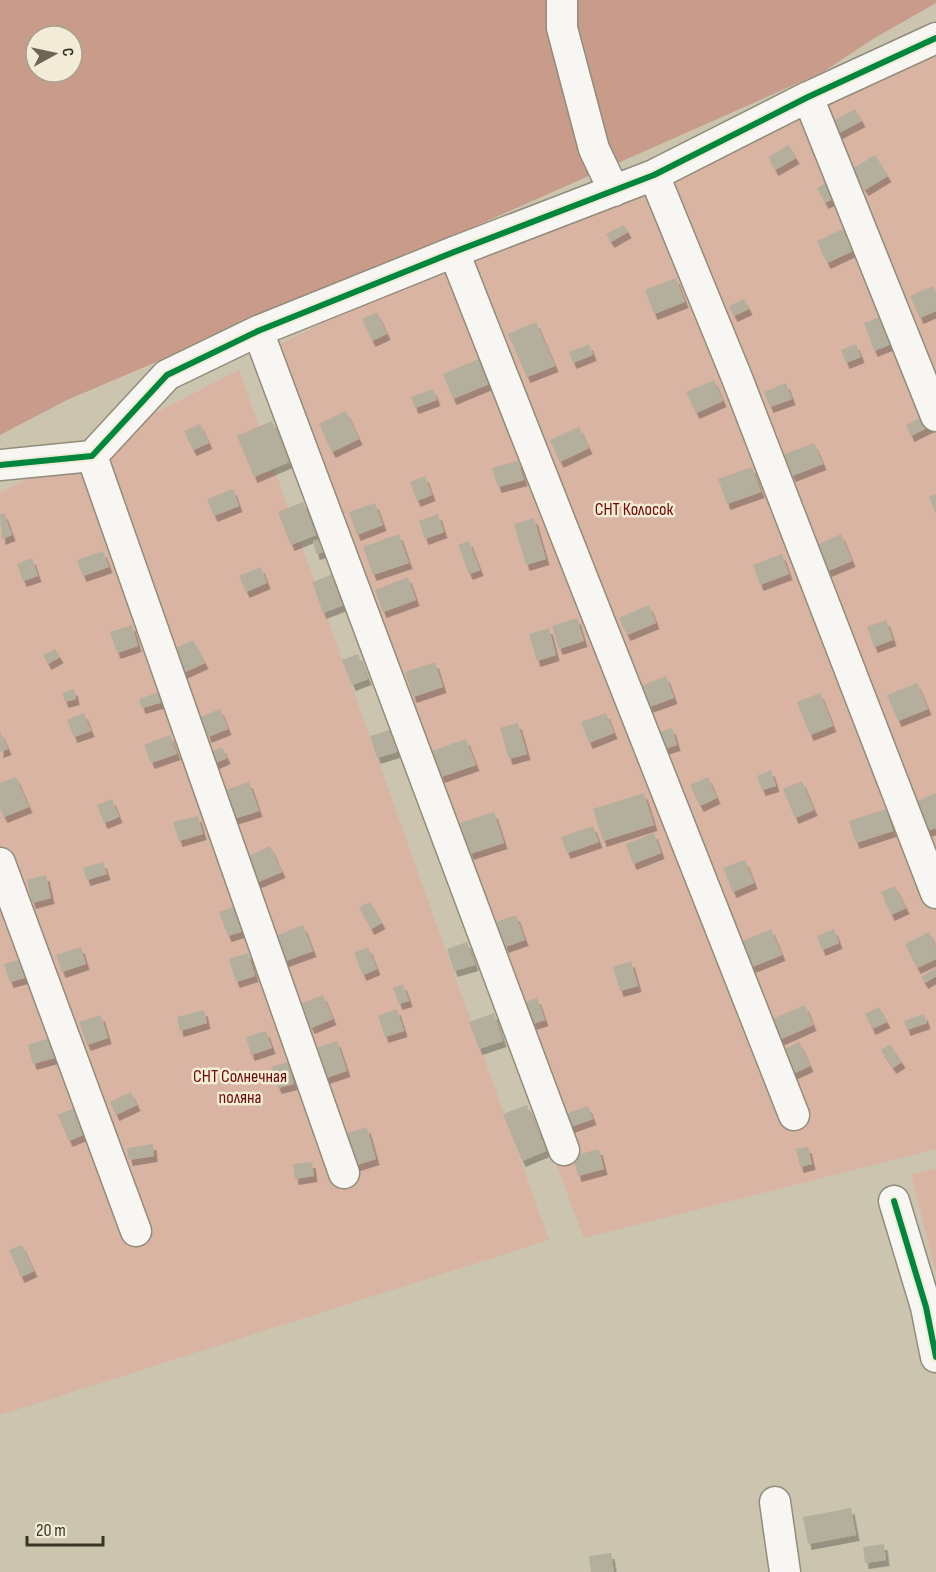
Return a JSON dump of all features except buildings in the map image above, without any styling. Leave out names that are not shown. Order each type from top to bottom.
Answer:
[{"type":"street","points":[[562,0],[562,28],[594,149],[614,191]]},
{"type":"street","points":[[0,465],[92,456],[167,375],[258,331],[654,175],[808,97],[936,38]]},
{"type":"street","points":[[808,97],[936,416]]},
{"type":"street","points":[[654,175],[737,378],[936,893]]},
{"type":"street","points":[[454,252],[794,1115]]},
{"type":"street","points":[[258,331],[564,1150]]},
{"type":"street","points":[[92,456],[344,1173]]},
{"type":"street","points":[[0,862],[136,1231]]},
{"type":"street","points":[[894,1201],[926,1307],[936,1357]]},
{"type":"street","points":[[775,1502],[785,1572]]},
{"type":"green space","name":"СНТ Колосок","points":[[936,28],[936,1149],[584,1238],[253,357]]},
{"type":"green space","name":"СНТ Солнечная поляна","points":[[239,370],[549,1240],[0,1415],[0,493]]},
{"type":"green space","points":[[936,1169],[936,1273],[911,1174]]},
{"type":"shaded area","points":[[0,0],[936,0],[936,3],[873,39],[823,72],[469,229],[67,400],[0,435]]},
{"type":"cycle path","points":[[0,465],[92,456],[167,375],[258,331],[654,175],[808,97],[936,38]]},
{"type":"cycle path","points":[[894,1201],[926,1307],[936,1357]]}]
